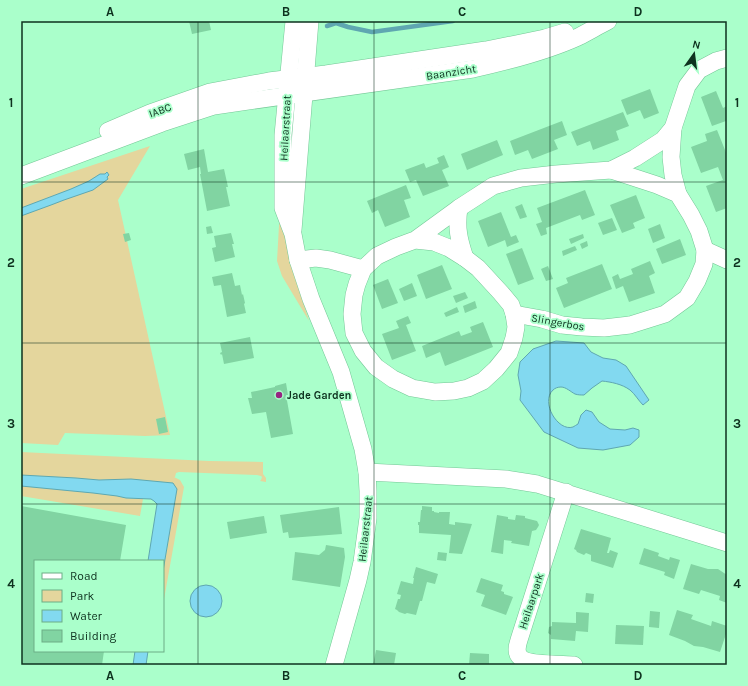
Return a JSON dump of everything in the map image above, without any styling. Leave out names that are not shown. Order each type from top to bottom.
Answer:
[{"type":"street","name":"Heilaarstraat","points":[[294,21],[283,135],[283,208],[293,234],[298,260],[311,299],[341,372],[363,449],[367,472],[368,518],[362,562],[334,665]]},
{"type":"street","name":"Heilaarstraat","points":[[293,234],[310,21]]},
{"type":"street","name":"Baanzicht","points":[[306,76],[508,46],[545,38],[607,21]]},
{"type":"street","name":"Baanzicht","points":[[287,96],[473,69],[497,64],[550,48],[578,37],[607,21]]},
{"type":"street","name":"Slingerbos","points":[[514,314],[542,319],[562,325],[604,328],[630,325],[665,314],[687,298],[697,281],[704,264],[705,250],[694,220],[678,194],[673,175],[671,157],[673,128],[687,86],[699,70],[716,61],[727,58]]},
{"type":"street","name":"IABC","points":[[21,165],[70,148],[150,114],[210,92],[306,76]]},
{"type":"street","name":"IABC","points":[[21,176],[162,123],[214,106],[287,96]]},
{"type":"street","name":"Slingerbos","points":[[611,170],[635,158],[664,140],[673,128]]},
{"type":"street","name":"Slingerbos","points":[[415,240],[434,242],[449,248],[465,258],[478,268],[501,293],[511,305],[514,314],[516,327],[509,353],[496,369],[483,381],[468,388],[454,391],[435,392],[412,388],[393,379],[376,367],[363,351],[354,334],[352,314],[354,295],[363,269],[377,256],[415,240],[459,208],[494,186],[521,178],[611,170],[657,185],[678,194]]},
{"type":"street","points":[[459,208],[457,221],[458,235],[465,258]]},
{"type":"street","points":[[705,250],[727,260]]},
{"type":"street","points":[[298,260],[316,258],[330,260],[363,269]]},
{"type":"street","points":[[367,472],[506,479],[537,484],[727,543]]},
{"type":"street","name":"Heilaarpark","points":[[566,492],[519,640],[517,653],[520,658],[529,662],[574,665]]},
{"type":"green space","points":[[150,146],[118,200],[170,435],[145,436],[65,433],[58,445],[21,443],[21,216],[64,200],[105,174],[99,175],[88,182],[21,208],[21,189]]},
{"type":"green space","points":[[280,208],[288,252],[309,321],[282,276],[277,261]]},
{"type":"green space","points":[[21,452],[209,461],[263,462],[263,474],[266,478],[266,482],[260,481],[262,477],[257,475],[176,473],[174,477],[180,480],[184,487],[164,599],[164,566],[168,544],[173,483],[131,479],[99,480],[21,475]]},
{"type":"green space","points":[[21,486],[143,499],[140,516],[21,496]]},
{"type":"water","points":[[107,172],[109,175],[107,177],[108,179],[93,190],[21,216],[21,208],[71,189]]},
{"type":"water","points":[[556,341],[584,343],[591,352],[603,358],[616,360],[626,366],[649,400],[643,405],[630,390],[624,386],[605,381],[602,381],[584,395],[578,395],[565,388],[559,387],[554,389],[550,395],[549,402],[552,415],[562,425],[573,427],[578,424],[581,415],[586,410],[592,412],[599,422],[610,429],[625,430],[633,428],[639,430],[639,437],[630,445],[603,450],[578,448],[544,432],[520,400],[521,391],[518,375],[520,362],[533,349]]},
{"type":"water","points":[[21,475],[99,480],[131,479],[173,483],[177,489],[164,565],[164,560],[148,560],[157,504],[151,499],[126,498],[93,493],[21,486]]},
{"type":"water","points":[[203,585],[209,585],[219,592],[222,601],[221,607],[215,614],[209,617],[203,617],[193,610],[190,604],[190,598],[197,588]]},
{"type":"water","points":[[135,652],[148,652],[146,665],[133,665]]},
{"type":"building","points":[[189,21],[209,21],[211,30],[192,34]]},
{"type":"building","points":[[650,89],[659,113],[644,119],[640,110],[627,115],[621,100]]},
{"type":"building","points":[[716,91],[723,108],[727,106],[727,124],[726,121],[712,126],[701,97]]},
{"type":"building","points":[[623,112],[629,126],[616,131],[619,140],[593,150],[590,141],[577,146],[571,132]]},
{"type":"building","points":[[562,121],[567,135],[554,140],[558,149],[532,159],[528,150],[515,155],[510,141]]},
{"type":"building","points":[[717,130],[727,155],[727,208],[716,212],[706,186],[723,180],[718,167],[701,173],[691,147],[707,141],[705,134]]},
{"type":"building","points":[[497,140],[503,155],[467,170],[461,154]]},
{"type":"building","points":[[204,149],[208,172],[224,169],[230,206],[207,211],[200,167],[188,170],[184,154]]},
{"type":"building","points":[[444,155],[449,167],[442,170],[449,186],[423,196],[416,180],[410,182],[405,170],[424,163],[426,168],[439,163],[437,158]]},
{"type":"building","points":[[406,185],[411,198],[404,200],[410,217],[385,227],[378,210],[372,213],[367,201]]},
{"type":"building","points":[[585,190],[595,215],[582,220],[580,215],[546,228],[547,234],[541,236],[536,224],[542,222],[537,208]]},
{"type":"building","points":[[636,195],[645,218],[633,223],[635,228],[622,233],[610,205]]},
{"type":"building","points":[[522,204],[527,217],[520,219],[515,207]]},
{"type":"building","points":[[501,212],[511,237],[516,235],[519,242],[507,247],[505,240],[488,247],[478,221]]},
{"type":"building","points":[[612,218],[617,230],[603,235],[598,223]]},
{"type":"building","points":[[660,224],[665,238],[653,243],[648,229]]},
{"type":"building","points":[[211,226],[213,233],[207,234],[206,227]]},
{"type":"building","points":[[129,233],[131,240],[125,242],[123,234]]},
{"type":"building","points":[[231,233],[235,257],[215,262],[212,248],[216,247],[214,236]]},
{"type":"building","points":[[583,234],[584,238],[571,244],[569,239]]},
{"type":"building","points":[[680,239],[686,255],[662,264],[656,249]]},
{"type":"building","points":[[587,241],[588,246],[582,249],[580,244]]},
{"type":"building","points":[[575,246],[577,250],[563,256],[562,251]]},
{"type":"building","points":[[522,248],[534,279],[518,285],[506,254]]},
{"type":"building","points":[[650,261],[655,273],[649,276],[655,293],[629,302],[623,286],[616,289],[612,277],[618,274],[620,279],[633,274],[631,269]]},
{"type":"building","points":[[602,264],[612,289],[564,308],[556,288],[568,283],[566,278]]},
{"type":"building","points":[[442,265],[452,289],[426,299],[417,275]]},
{"type":"building","points":[[548,266],[553,279],[546,281],[541,269]]},
{"type":"building","points":[[232,273],[235,286],[240,285],[246,313],[227,317],[221,285],[214,286],[212,277]]},
{"type":"building","points":[[388,279],[398,303],[382,309],[373,285]]},
{"type":"building","points":[[412,283],[417,296],[404,301],[399,289]]},
{"type":"building","points":[[465,292],[468,298],[456,303],[453,296]]},
{"type":"building","points":[[475,301],[477,308],[465,313],[463,306]]},
{"type":"building","points":[[457,307],[459,312],[446,317],[444,313]]},
{"type":"building","points":[[408,316],[411,323],[406,325],[416,351],[392,360],[382,334],[399,328],[396,321]]},
{"type":"building","points":[[483,322],[493,347],[445,366],[440,352],[426,358],[422,346],[459,331],[461,336],[472,332],[470,327]]},
{"type":"building","points":[[250,337],[254,358],[224,364],[222,354],[221,355],[220,353],[222,352],[220,343]]},
{"type":"building","points":[[286,383],[288,395],[286,395],[293,434],[271,438],[266,412],[252,414],[248,398],[252,398],[251,392]]},
{"type":"building","points":[[165,417],[168,432],[159,434],[156,419]]},
{"type":"building","points":[[21,506],[126,525],[120,560],[34,560],[34,652],[104,652],[102,665],[21,665]]},
{"type":"building","points":[[422,506],[432,507],[432,511],[434,512],[450,512],[449,524],[455,525],[455,522],[472,524],[462,554],[449,553],[451,535],[419,533],[418,522],[420,522]]},
{"type":"building","points":[[339,507],[342,534],[289,538],[288,532],[283,533],[280,515]]},
{"type":"building","points":[[497,515],[515,520],[516,515],[525,516],[525,518],[537,521],[539,525],[536,530],[532,531],[529,546],[511,543],[512,541],[504,540],[503,554],[491,552]]},
{"type":"building","points":[[264,516],[267,533],[230,539],[227,522]]},
{"type":"building","points":[[581,529],[611,538],[607,553],[609,553],[610,550],[618,553],[613,568],[591,561],[591,555],[586,553],[584,555],[574,549]]},
{"type":"building","points":[[326,545],[344,548],[345,557],[340,587],[292,580],[295,552],[319,555],[325,550]]},
{"type":"building","points":[[644,548],[659,553],[658,556],[669,560],[670,557],[680,560],[674,579],[664,575],[665,572],[639,564]]},
{"type":"building","points":[[438,552],[447,553],[446,561],[437,560]]},
{"type":"building","points":[[691,564],[708,569],[718,569],[727,575],[727,603],[719,600],[720,596],[701,590],[699,594],[683,589]]},
{"type":"building","points":[[416,567],[438,574],[435,584],[427,582],[422,601],[420,601],[416,615],[405,614],[395,609],[401,595],[397,594],[401,581],[413,584]]},
{"type":"building","points":[[481,578],[503,585],[501,591],[504,592],[504,594],[513,597],[506,615],[481,606],[485,595],[476,592]]},
{"type":"building","points":[[586,593],[594,594],[593,603],[585,602]]},
{"type":"building","points":[[677,610],[693,615],[691,619],[711,626],[712,621],[727,626],[727,631],[720,652],[694,646],[669,635]]},
{"type":"building","points":[[650,611],[660,612],[659,628],[649,627]]},
{"type":"building","points":[[576,612],[589,613],[588,632],[576,631],[575,641],[551,639],[551,635],[548,633],[549,627],[552,626],[552,622],[576,623]]},
{"type":"building","points":[[616,625],[644,626],[643,645],[615,644]]},
{"type":"building","points":[[376,650],[396,653],[394,665],[373,665]]},
{"type":"building","points":[[470,653],[489,654],[489,665],[469,665]]},
{"type":"waterway","points":[[327,26],[336,23],[372,32],[453,21]]},
{"type":"place","name":"Jade Garden","points":[[279,395]]}]
